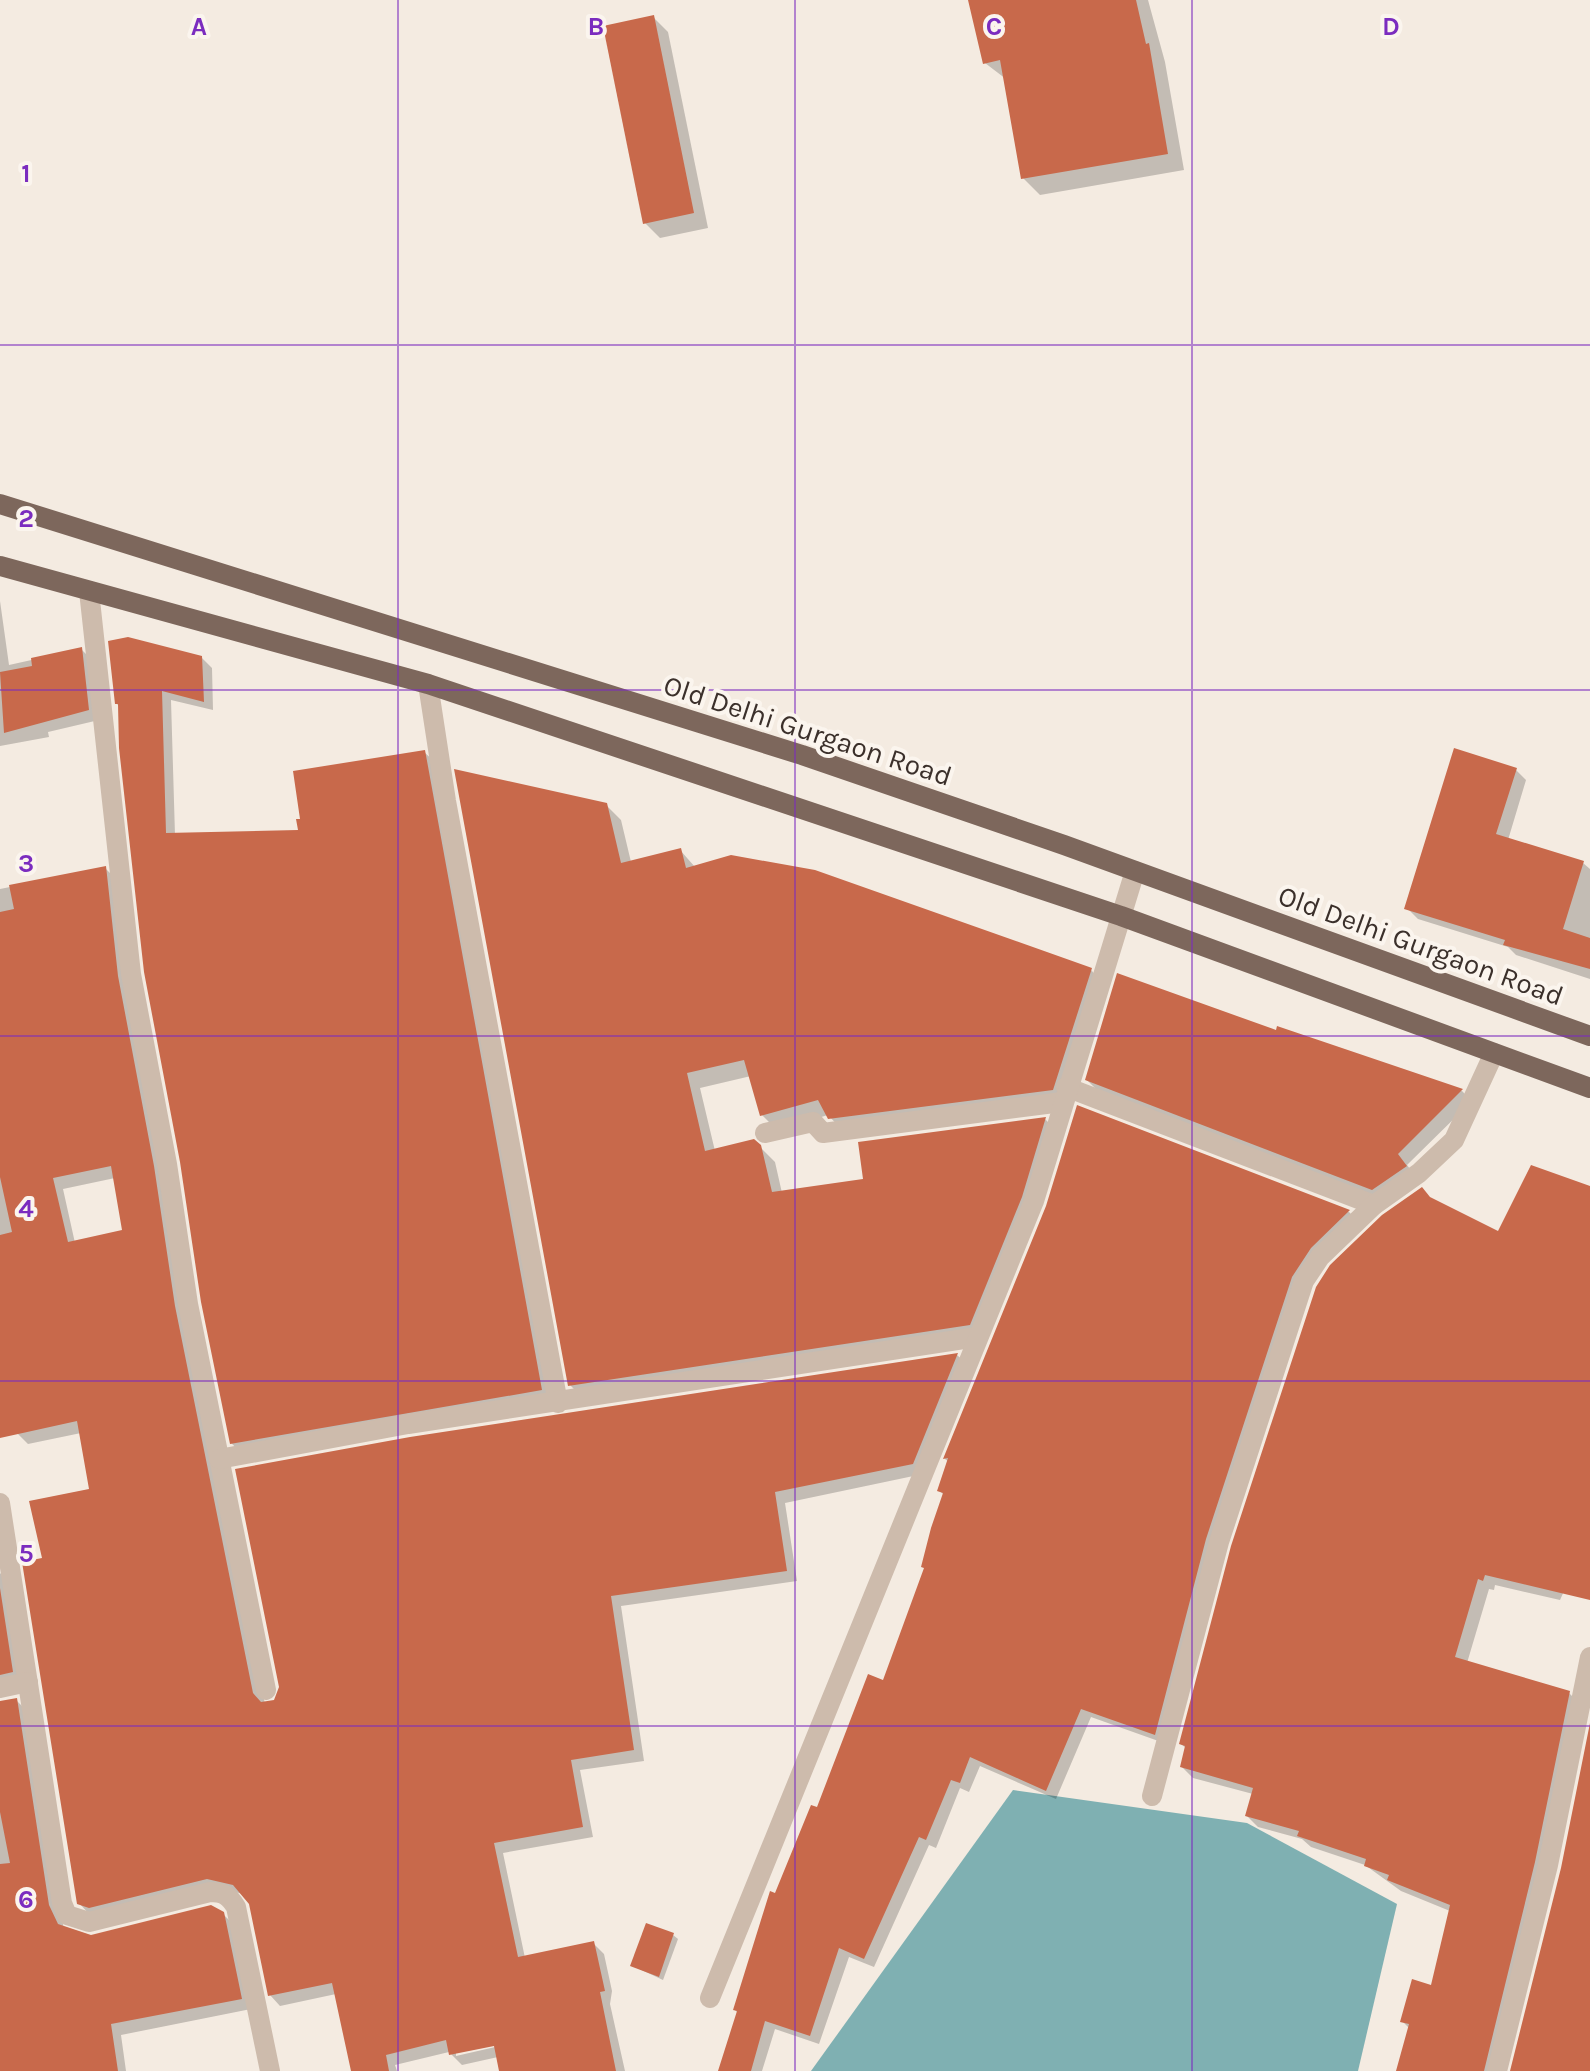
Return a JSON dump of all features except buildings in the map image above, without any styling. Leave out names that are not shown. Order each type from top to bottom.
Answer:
[{"type":"main road","name":"Old Delhi Gurgaon Road","points":[[0,504],[802,755],[1135,871],[1590,1036]]},
{"type":"main road","points":[[0,566],[428,684],[1121,916],[1590,1088]]},
{"type":"street","points":[[89,591],[131,974],[219,1459],[266,1690]]},
{"type":"street","points":[[428,684],[446,801],[558,1403]]},
{"type":"street","points":[[710,1998],[1034,1201],[1135,871]]},
{"type":"street","points":[[1152,1796],[1219,1542],[1304,1281],[1320,1257],[1374,1205],[1419,1173],[1454,1140],[1494,1053]]},
{"type":"street","points":[[765,1133],[813,1122],[823,1133],[1064,1095],[1374,1205]]},
{"type":"street","points":[[219,1459],[408,1424],[977,1337]]},
{"type":"street","points":[[0,1503],[62,1903],[67,1915],[89,1922],[210,1892],[221,1892],[231,1898],[236,1907],[270,2071]]},
{"type":"street","points":[[1497,2071],[1548,1865],[1590,1657]]},
{"type":"street","points":[[0,1688],[28,1682]]},
{"type":"water","points":[[1013,1790],[1247,1823],[1397,1904],[1358,2071],[811,2071]]}]
